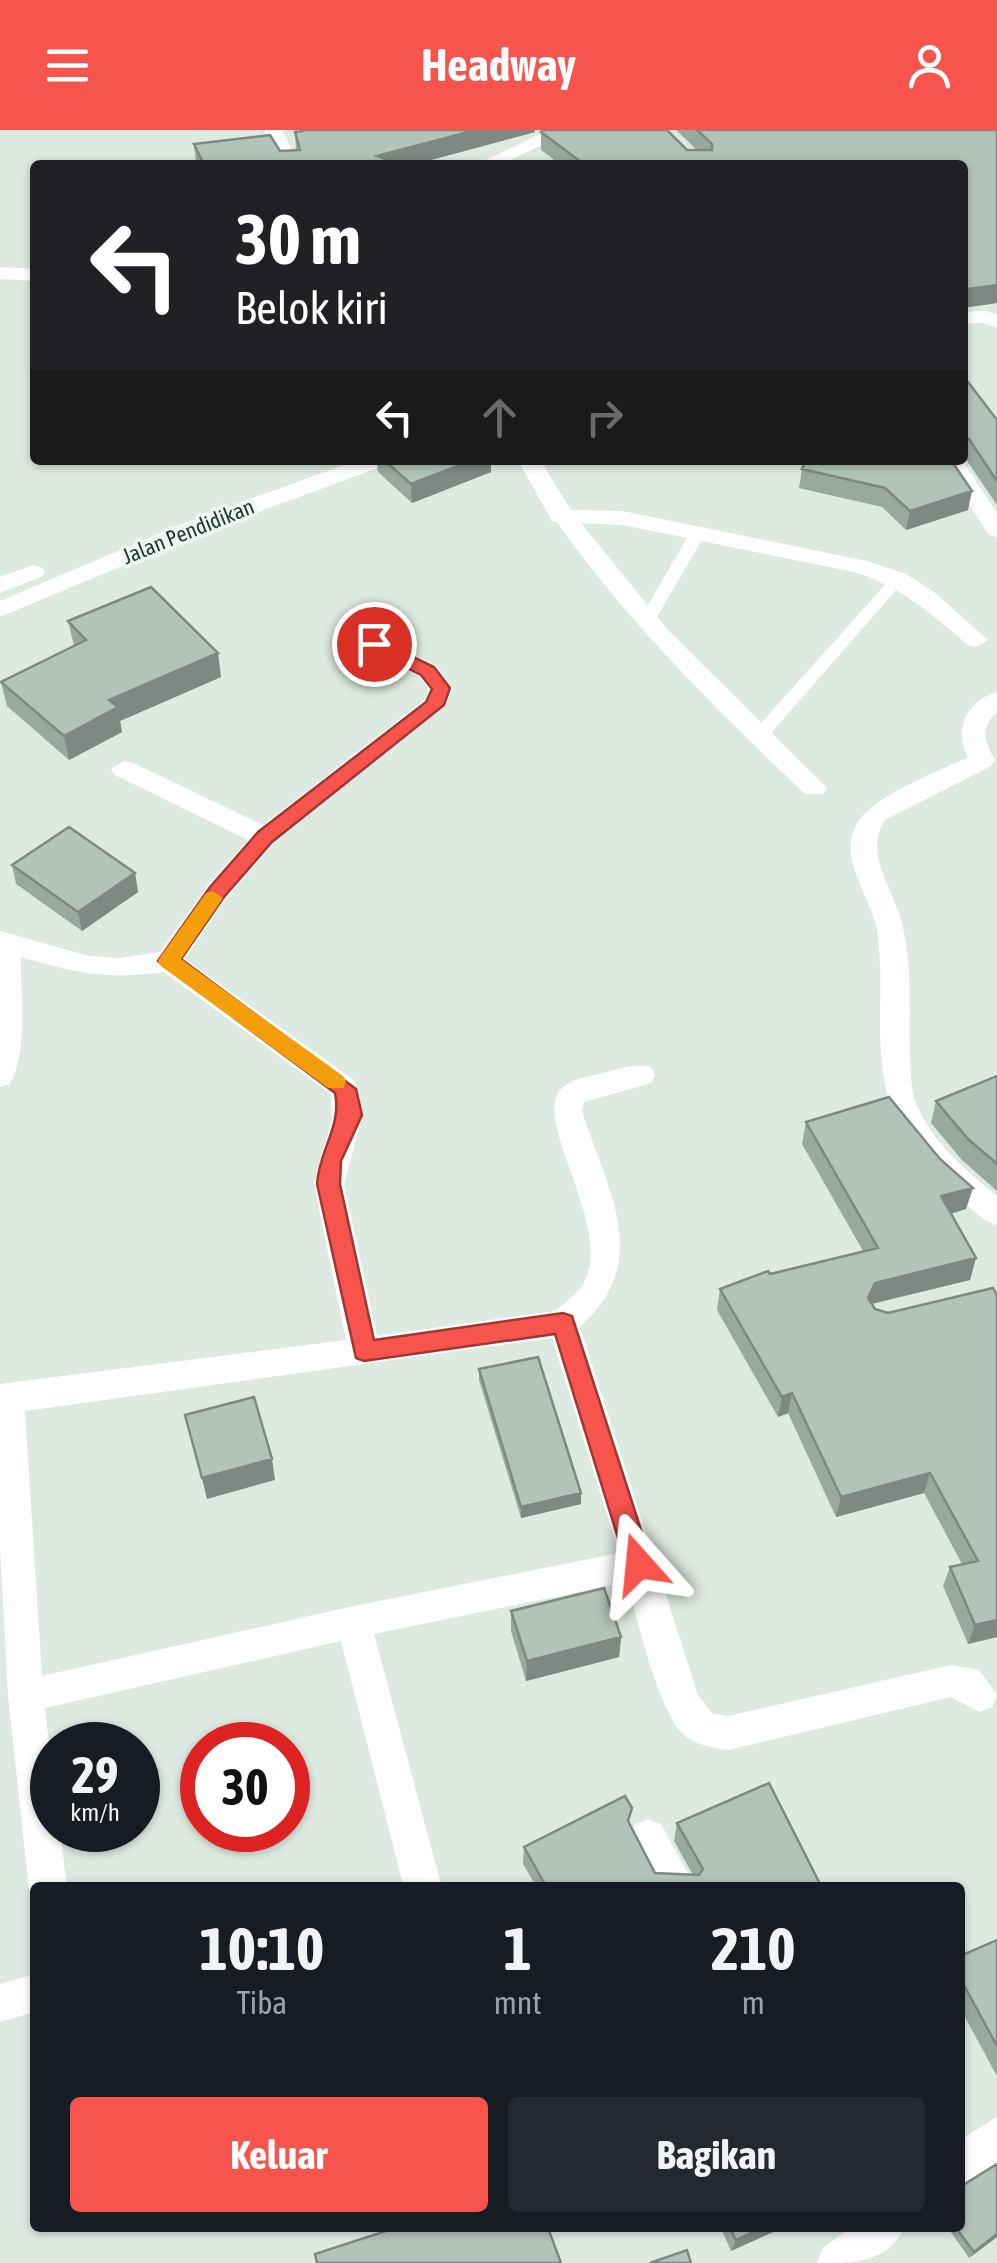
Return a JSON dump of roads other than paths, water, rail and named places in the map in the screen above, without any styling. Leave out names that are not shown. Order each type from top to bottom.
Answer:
[{"type":"street","points":[[272,130],[287,160]]},
{"type":"street","points":[[495,160],[564,130]]},
{"type":"street","points":[[0,274],[30,275]]},
{"type":"street","name":"Jalan Pendidikan","points":[[0,610],[190,529],[364,465]]},
{"type":"street","points":[[533,465],[560,516],[647,620],[814,788]]},
{"type":"street","points":[[953,465],[997,530]]},
{"type":"street","points":[[560,516],[623,518],[858,566],[898,579],[926,596],[976,640]]},
{"type":"street","points":[[0,586],[33,572]]},
{"type":"street","points":[[168,961],[217,892],[265,837],[434,705],[441,688],[428,671],[346,630]]},
{"type":"street","points":[[997,700],[970,727],[972,745],[989,768],[876,814],[864,828],[861,846],[891,930],[901,1107],[926,1146],[997,1213]]},
{"type":"street","points":[[124,768],[265,837]]},
{"type":"street","points":[[0,1076],[6,1037],[4,941],[89,966],[120,968],[168,961],[345,1089],[350,1115],[330,1161],[329,1184],[364,1351]]},
{"type":"street","points":[[47,1882],[26,1696],[4,1399],[563,1323],[601,1283],[606,1262],[604,1236],[567,1111],[571,1096],[586,1088],[640,1075]]},
{"type":"street","points":[[563,1323],[679,1688],[692,1718],[708,1731],[728,1732],[952,1680],[967,1682],[979,1695]]},
{"type":"street","points":[[26,1696],[354,1622],[639,1564]]},
{"type":"street","points":[[354,1622],[421,1882]]},
{"type":"street","points":[[648,1836],[674,1882]]},
{"type":"street","points":[[0,2002],[30,1994]]},
{"type":"street","points":[[965,2162],[997,2137]]},
{"type":"street","points":[[838,2263],[875,2232]]},
{"type":"lane","points":[[647,620],[698,533]]},
{"type":"lane","points":[[759,736],[898,579]]}]
